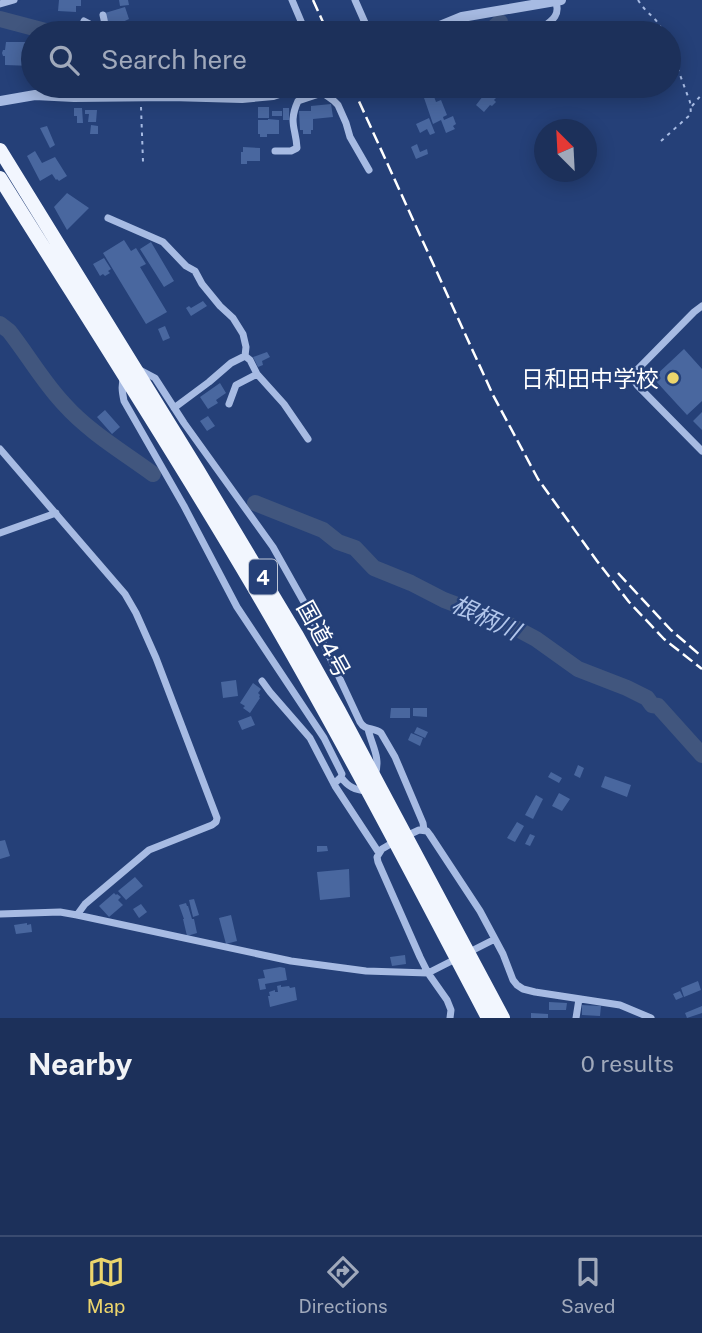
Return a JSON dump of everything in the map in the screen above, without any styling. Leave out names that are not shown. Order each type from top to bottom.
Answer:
[{"type":"highway","name":"国道4号","points":[[0,150],[321,704],[367,792],[400,839],[503,1018]]},
{"type":"highway","name":"国道4号","points":[[2,185],[129,372],[265,581],[374,776],[400,839],[488,1018]]},
{"type":"street","points":[[0,4],[13,0]]},
{"type":"street","points":[[292,0],[301,21]]},
{"type":"street","points":[[355,0],[364,21]]},
{"type":"street","points":[[550,21],[558,13],[555,0]]},
{"type":"street","points":[[452,21],[561,0]]},
{"type":"street","points":[[103,15],[104,21]]},
{"type":"street","points":[[0,101],[21,97]]},
{"type":"street","points":[[208,98],[243,98]]},
{"type":"street","points":[[275,152],[297,148],[293,118],[296,103],[307,98]]},
{"type":"street","points":[[330,98],[338,105],[350,137],[369,170]]},
{"type":"street","points":[[108,218],[163,242],[195,271],[202,284],[233,318],[243,334],[246,356],[257,374],[284,404],[308,439]]},
{"type":"street","points":[[702,306],[633,374],[637,384],[702,451]]},
{"type":"street","points":[[174,408],[231,363],[246,356]]},
{"type":"street","points":[[367,792],[349,786],[341,777],[342,774],[324,738],[237,607],[184,506],[124,401],[122,382],[129,372],[155,378],[273,547],[300,594],[359,722],[362,726],[381,733],[395,757],[424,830],[480,911],[517,985],[535,992],[620,1005],[651,1018]]},
{"type":"street","points":[[229,404],[236,385],[257,374]]},
{"type":"street","points":[[0,449],[119,586],[136,613],[217,818],[212,825],[143,854],[76,915]]},
{"type":"street","points":[[0,533],[56,513]]},
{"type":"street","points":[[262,681],[310,738],[334,784],[379,853]]},
{"type":"street","points":[[368,729],[377,757],[374,776]]},
{"type":"street","points":[[334,784],[341,777]]},
{"type":"street","points":[[424,830],[382,849],[377,857],[420,957],[447,1000],[451,1010],[450,1018]]},
{"type":"street","points":[[0,914],[60,912],[291,961],[366,971],[428,973],[495,939]]},
{"type":"street","points":[[576,1018],[579,999]]},
{"type":"path","points":[[638,0],[658,21]]},
{"type":"path","points":[[661,141],[691,114],[681,79]]},
{"type":"path","points":[[691,107],[702,94]]},
{"type":"path","points":[[141,98],[143,162]]},
{"type":"building","points":[[59,0],[81,0],[81,6],[76,6],[76,12],[58,11]]},
{"type":"building","points":[[119,0],[128,0],[129,5],[120,6]]},
{"type":"building","points":[[125,7],[129,19],[108,21],[105,13]]},
{"type":"building","points":[[6,42],[21,42],[21,66],[5,65],[5,56],[2,53]]},
{"type":"building","points":[[424,98],[435,98],[436,102],[441,100],[447,115],[443,117],[444,120],[453,116],[456,124],[453,126],[455,129],[446,133],[441,120],[433,124]]},
{"type":"building","points":[[482,98],[496,98],[496,102],[484,112],[476,105]]},
{"type":"building","points":[[331,104],[333,117],[313,119],[311,134],[303,134],[303,130],[300,130],[299,111],[311,111],[311,106]]},
{"type":"building","points":[[258,107],[269,107],[269,118],[258,118]]},
{"type":"building","points":[[74,108],[82,108],[83,123],[77,123]]},
{"type":"building","points":[[283,108],[289,108],[289,120],[283,120]]},
{"type":"building","points":[[85,110],[97,110],[96,122],[88,122],[89,114],[85,114]]},
{"type":"building","points":[[272,111],[282,111],[282,116],[272,116]]},
{"type":"building","points":[[429,118],[435,133],[430,135],[427,129],[420,133],[416,124]]},
{"type":"building","points":[[258,120],[279,120],[279,134],[260,137]]},
{"type":"building","points":[[91,125],[98,126],[98,134],[90,134]]},
{"type":"building","points":[[47,126],[55,145],[50,148],[40,128]]},
{"type":"building","points":[[417,144],[420,152],[427,149],[428,154],[416,159],[411,147]]},
{"type":"building","points":[[243,147],[260,148],[260,161],[241,164]]},
{"type":"building","points":[[35,151],[42,163],[55,157],[67,176],[59,181],[52,174],[40,181],[27,156]]},
{"type":"building","points":[[67,193],[89,208],[67,230],[54,207]]},
{"type":"building","points":[[124,240],[131,251],[136,248],[146,264],[140,267],[167,312],[146,324],[103,253]]},
{"type":"building","points":[[151,242],[174,281],[164,287],[140,249]]},
{"type":"building","points":[[104,258],[111,269],[108,271],[110,273],[100,276],[93,264]]},
{"type":"building","points":[[203,301],[207,306],[191,316],[186,308]]},
{"type":"building","points":[[165,326],[170,338],[163,341],[158,329]]},
{"type":"building","points":[[684,349],[702,369],[702,401],[687,415],[653,378]]},
{"type":"building","points":[[267,352],[270,357],[258,367],[253,357]]},
{"type":"building","points":[[220,383],[226,393],[216,400],[218,403],[208,409],[200,397]]},
{"type":"building","points":[[105,410],[120,427],[112,434],[97,417]]},
{"type":"building","points":[[702,412],[702,430],[693,421]]},
{"type":"building","points":[[208,416],[215,426],[207,431],[200,421]]},
{"type":"building","points":[[236,680],[238,696],[223,698],[221,682]]},
{"type":"building","points":[[253,683],[261,689],[258,693],[260,698],[250,713],[240,703]]},
{"type":"building","points":[[391,708],[410,708],[410,718],[390,718]]},
{"type":"building","points":[[413,708],[427,708],[427,717],[413,716]]},
{"type":"building","points":[[251,716],[255,725],[242,730],[238,721]]},
{"type":"building","points":[[417,727],[428,732],[425,738],[414,733]]},
{"type":"building","points":[[411,733],[423,738],[420,746],[408,740]]},
{"type":"building","points":[[578,765],[584,768],[580,778],[574,775]]},
{"type":"building","points":[[551,772],[562,778],[559,783],[548,777]]},
{"type":"building","points":[[605,776],[631,785],[627,797],[601,787]]},
{"type":"building","points":[[559,793],[570,799],[562,811],[552,806]]},
{"type":"building","points":[[536,795],[543,799],[533,819],[525,815]]},
{"type":"building","points":[[517,822],[524,826],[515,842],[507,838]]},
{"type":"building","points":[[530,834],[535,836],[530,846],[525,844]]},
{"type":"building","points":[[5,840],[10,856],[0,859],[0,841]]},
{"type":"building","points":[[317,846],[327,846],[328,851],[317,852]]},
{"type":"building","points":[[349,869],[350,897],[320,900],[317,872]]},
{"type":"building","points":[[135,877],[143,886],[126,900],[118,891]]},
{"type":"building","points":[[114,893],[121,897],[118,900],[123,905],[109,917],[99,906]]},
{"type":"building","points":[[194,899],[199,915],[193,917],[189,900]]},
{"type":"building","points":[[186,903],[197,933],[187,936],[179,905]]},
{"type":"building","points":[[141,904],[147,912],[139,918],[133,909]]},
{"type":"building","points":[[231,915],[237,941],[226,944],[219,918]]},
{"type":"building","points":[[31,924],[32,932],[16,934],[14,925]]},
{"type":"building","points":[[405,955],[406,964],[392,966],[390,957]]},
{"type":"building","points":[[285,968],[287,980],[265,984],[266,989],[260,990],[258,979],[265,978],[263,970]]},
{"type":"building","points":[[698,981],[701,990],[684,997],[681,988]]},
{"type":"building","points":[[277,986],[295,987],[297,1000],[270,1007],[269,992],[278,992]]},
{"type":"building","points":[[680,991],[683,997],[676,1000],[673,994]]},
{"type":"building","points":[[549,1002],[567,1003],[566,1010],[549,1010]]},
{"type":"building","points":[[582,1005],[601,1006],[600,1016],[582,1015]]},
{"type":"building","points":[[702,1006],[702,1013],[687,1018],[685,1013]]},
{"type":"building","points":[[531,1013],[548,1014],[548,1018],[531,1018]]},
{"type":"waterway","points":[[0,19],[21,25]]},
{"type":"waterway","name":"根柄川","points":[[0,324],[9,331],[56,396],[74,414],[95,433],[153,474]]},
{"type":"waterway","name":"根柄川","points":[[255,503],[323,530],[338,542],[355,548],[374,568],[444,600],[508,624],[536,639],[578,669],[647,698],[652,705],[658,706],[702,755]]},
{"type":"railway","points":[[313,0],[323,21]]},
{"type":"railway","points":[[357,98],[493,395],[538,479],[629,602],[664,639],[702,669]]},
{"type":"railway","points":[[618,573],[671,630],[700,655]]},
{"type":"place","name":"日和田中学校","points":[[673,378]]}]
